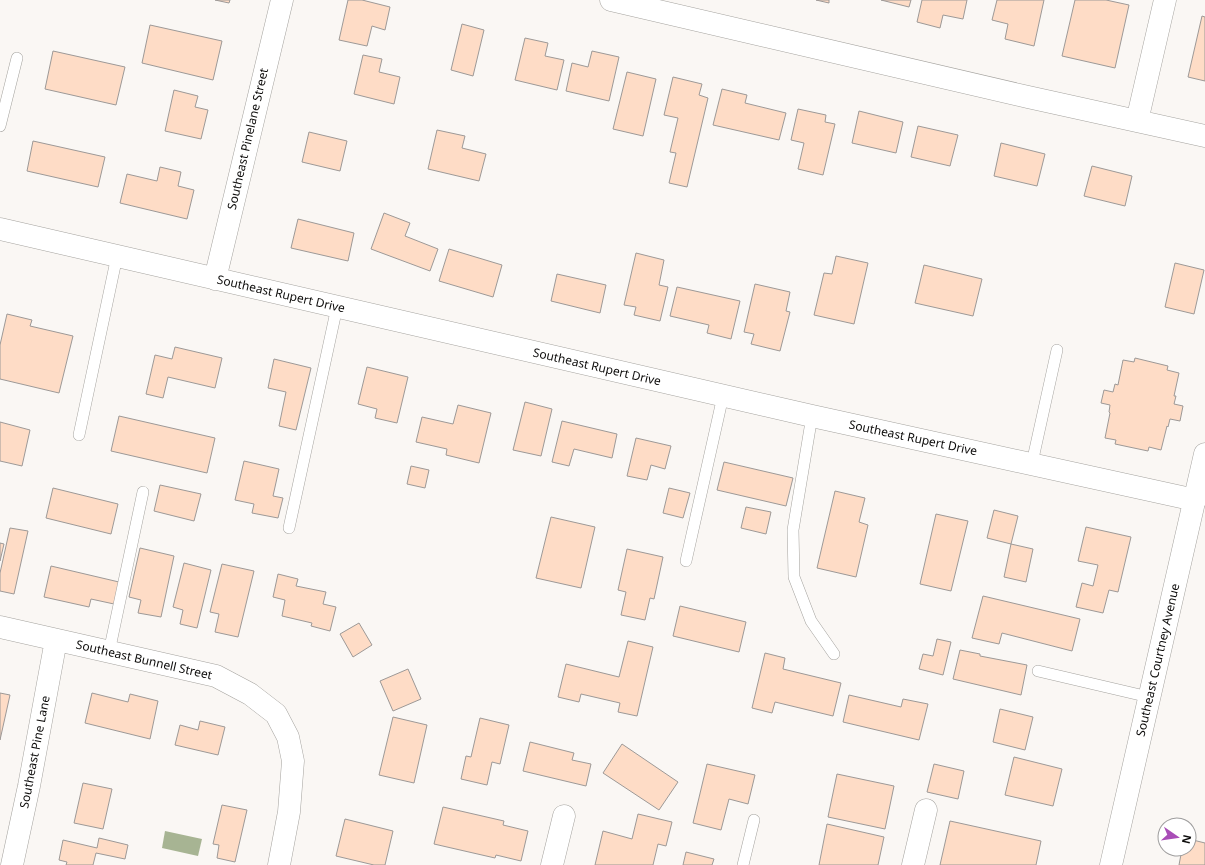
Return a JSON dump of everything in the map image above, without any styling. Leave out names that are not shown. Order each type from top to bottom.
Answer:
[{"type":"street","name":"Southeast Pinelane Street","points":[[215,279],[282,0]]},
{"type":"street","points":[[611,0],[1205,136]]},
{"type":"street","points":[[1137,121],[1165,0]]},
{"type":"street","name":"Southeast Rupert Drive","points":[[0,229],[723,396],[1195,500]]},
{"type":"street","name":"Southeast Courtney Avenue","points":[[1110,865],[1205,454]]},
{"type":"street","name":"Southeast Bunnell Street","points":[[0,627],[216,676],[250,694],[276,714],[288,737],[293,762],[289,812],[279,865]]},
{"type":"street","name":"Southeast Pine Lane","points":[[12,865],[29,786],[56,640]]},
{"type":"street","points":[[913,865],[926,810]]},
{"type":"street","points":[[552,865],[564,816]]},
{"type":"lane","points":[[0,126],[17,58]]},
{"type":"lane","points":[[79,435],[117,256]]},
{"type":"lane","points":[[289,528],[337,307]]},
{"type":"lane","points":[[1032,463],[1058,350]]},
{"type":"lane","points":[[686,562],[723,396]]},
{"type":"lane","points":[[812,416],[793,530],[794,577],[811,622],[834,654]]},
{"type":"lane","points":[[109,652],[143,492]]},
{"type":"lane","points":[[1038,671],[1149,697]]},
{"type":"lane","points":[[743,865],[754,820]]},
{"type":"shaded area","points":[[165,831],[202,839],[198,856],[162,848]]},
{"type":"building","points":[[215,0],[230,0],[229,3]]},
{"type":"building","points":[[348,0],[362,0],[390,7],[385,30],[372,26],[367,46],[339,40]]},
{"type":"building","points":[[816,0],[829,0],[829,3]]},
{"type":"building","points":[[881,0],[911,0],[909,7]]},
{"type":"building","points":[[922,0],[967,0],[963,19],[943,15],[940,28],[917,22]]},
{"type":"building","points":[[997,0],[1044,0],[1034,46],[1005,39],[1008,24],[992,20]]},
{"type":"building","points":[[1075,0],[1106,0],[1129,5],[1115,68],[1062,56]]},
{"type":"building","points":[[1202,16],[1205,17],[1205,81],[1188,77]]},
{"type":"building","points":[[462,24],[484,30],[473,76],[451,70]]},
{"type":"building","points":[[150,25],[222,41],[213,80],[142,63]]},
{"type":"building","points":[[525,38],[548,43],[545,56],[564,60],[557,90],[515,80]]},
{"type":"building","points":[[53,51],[125,67],[116,105],[45,89]]},
{"type":"building","points":[[592,51],[619,57],[609,101],[566,91],[572,63],[588,67]]},
{"type":"building","points":[[363,55],[382,59],[379,72],[400,77],[394,104],[354,94]]},
{"type":"building","points":[[627,72],[656,79],[643,136],[613,129]]},
{"type":"building","points":[[673,77],[702,84],[699,95],[708,98],[687,187],[669,183],[676,153],[670,152],[678,118],[664,115]]},
{"type":"building","points":[[722,89],[747,95],[745,103],[786,113],[779,140],[713,125]]},
{"type":"building","points":[[174,90],[198,96],[195,107],[208,110],[201,139],[165,131]]},
{"type":"building","points":[[798,109],[826,115],[825,122],[835,124],[823,175],[798,169],[804,143],[791,140]]},
{"type":"building","points":[[859,111],[903,122],[896,153],[852,143]]},
{"type":"building","points":[[918,126],[958,135],[950,166],[911,157]]},
{"type":"building","points":[[437,130],[465,136],[462,148],[486,154],[479,181],[428,169]]},
{"type":"building","points":[[309,132],[347,141],[340,171],[302,162]]},
{"type":"building","points":[[33,141],[105,157],[98,187],[27,171]]},
{"type":"building","points":[[1001,143],[1045,154],[1037,186],[994,176]]},
{"type":"building","points":[[1092,166],[1132,176],[1125,206],[1084,196]]},
{"type":"building","points":[[160,167],[181,172],[178,186],[194,190],[187,219],[120,203],[127,174],[157,181]]},
{"type":"building","points":[[384,213],[410,223],[405,236],[438,249],[430,271],[371,249]]},
{"type":"building","points":[[298,219],[354,233],[348,261],[291,248]]},
{"type":"building","points":[[449,249],[502,265],[493,297],[439,281]]},
{"type":"building","points":[[636,253],[664,260],[659,285],[668,287],[660,321],[634,315],[636,307],[624,305]]},
{"type":"building","points":[[836,256],[868,263],[854,324],[814,315],[824,273],[832,274]]},
{"type":"building","points":[[1175,263],[1204,270],[1194,314],[1165,307]]},
{"type":"building","points":[[924,265],[982,279],[973,316],[915,303]]},
{"type":"building","points":[[557,274],[606,285],[600,313],[551,301]]},
{"type":"building","points":[[755,284],[790,292],[786,311],[790,312],[780,351],[751,344],[754,334],[744,332]]},
{"type":"building","points":[[677,287],[740,301],[731,339],[707,333],[709,325],[670,316]]},
{"type":"building","points":[[7,314],[32,320],[30,326],[73,336],[59,393],[0,379],[0,345]]},
{"type":"building","points":[[175,347],[222,358],[215,388],[168,377],[163,398],[146,394],[155,355],[172,359]]},
{"type":"building","points":[[1135,358],[1168,366],[1167,370],[1179,373],[1174,396],[1176,396],[1174,404],[1183,406],[1180,421],[1170,419],[1161,450],[1149,447],[1148,451],[1115,444],[1116,440],[1105,438],[1110,405],[1101,403],[1104,390],[1113,392],[1115,384],[1118,385],[1123,360],[1134,362]]},
{"type":"building","points":[[274,359],[311,368],[296,430],[279,426],[286,392],[268,388]]},
{"type":"building","points":[[367,367],[408,377],[397,423],[375,418],[377,409],[358,404]]},
{"type":"building","points":[[525,402],[552,409],[541,456],[513,450]]},
{"type":"building","points":[[458,405],[491,413],[479,463],[446,455],[447,449],[416,442],[422,417],[453,424]]},
{"type":"building","points":[[119,416],[215,438],[207,473],[111,451]]},
{"type":"building","points":[[562,421],[617,434],[612,458],[574,449],[569,466],[552,462]]},
{"type":"building","points":[[0,422],[30,430],[22,466],[0,461]]},
{"type":"building","points":[[636,438],[671,446],[665,469],[651,465],[647,480],[627,476]]},
{"type":"building","points":[[244,461],[279,469],[273,496],[283,498],[278,518],[252,513],[254,504],[235,500]]},
{"type":"building","points":[[724,462],[793,478],[786,506],[717,490]]},
{"type":"building","points":[[411,466],[429,470],[425,488],[407,484]]},
{"type":"building","points":[[160,485],[201,494],[194,521],[154,511]]},
{"type":"building","points":[[53,488],[118,504],[111,534],[46,518]]},
{"type":"building","points":[[669,488],[690,493],[683,518],[663,513]]},
{"type":"building","points":[[835,491],[865,498],[859,522],[868,525],[856,577],[817,568]]},
{"type":"building","points":[[746,507],[771,512],[766,534],[741,528]]},
{"type":"building","points":[[994,510],[1018,516],[1011,544],[987,538]]},
{"type":"building","points":[[936,514],[968,521],[951,591],[920,584]]},
{"type":"building","points":[[551,517],[595,527],[581,588],[536,578]]},
{"type":"building","points":[[1086,527],[1131,537],[1118,592],[1109,590],[1103,613],[1076,607],[1082,583],[1093,586],[1098,565],[1078,561]]},
{"type":"building","points":[[10,528],[28,531],[14,594],[0,591],[0,573]]},
{"type":"building","points":[[0,543],[4,544],[0,561]]},
{"type":"building","points":[[1011,544],[1033,549],[1026,582],[1004,577]]},
{"type":"building","points":[[140,548],[174,556],[161,617],[138,613],[141,600],[129,597]]},
{"type":"building","points":[[627,549],[663,557],[654,599],[650,598],[645,620],[621,615],[626,592],[618,590]]},
{"type":"building","points":[[184,563],[211,570],[197,628],[180,624],[183,610],[173,607]]},
{"type":"building","points":[[222,564],[254,571],[238,637],[215,632],[219,614],[210,612]]},
{"type":"building","points":[[51,566],[119,582],[114,604],[91,599],[89,607],[44,597]]},
{"type":"building","points":[[278,574],[298,579],[296,586],[326,592],[323,604],[336,607],[330,631],[311,626],[312,623],[282,616],[285,600],[273,597]]},
{"type":"building","points":[[983,596],[1080,619],[1072,651],[1002,633],[999,644],[972,638]]},
{"type":"building","points":[[680,606],[746,622],[739,652],[673,636]]},
{"type":"building","points":[[359,623],[372,645],[353,657],[340,634]]},
{"type":"building","points":[[937,639],[951,642],[943,675],[919,669],[923,654],[933,656]]},
{"type":"building","points":[[628,641],[653,647],[637,716],[618,712],[620,703],[581,694],[579,702],[558,697],[566,664],[619,677]]},
{"type":"building","points":[[960,650],[980,654],[980,656],[1027,665],[1021,695],[953,679]]},
{"type":"building","points":[[765,653],[785,658],[783,669],[841,683],[833,716],[775,702],[772,713],[752,708]]},
{"type":"building","points":[[408,669],[421,699],[393,711],[380,681]]},
{"type":"building","points":[[0,693],[10,695],[0,740]]},
{"type":"building","points":[[92,693],[128,702],[130,694],[158,701],[150,739],[85,723]]},
{"type":"building","points":[[849,695],[901,707],[903,699],[928,704],[919,740],[843,722]]},
{"type":"building","points":[[1000,709],[1033,717],[1025,750],[993,742]]},
{"type":"building","points":[[393,717],[427,725],[414,783],[379,775]]},
{"type":"building","points":[[480,718],[509,725],[500,764],[492,762],[487,785],[461,779],[466,756],[471,757]]},
{"type":"building","points":[[200,721],[225,727],[218,755],[175,745],[180,725],[198,730]]},
{"type":"building","points":[[530,742],[574,753],[572,760],[591,764],[586,786],[523,771]]},
{"type":"building","points":[[622,744],[678,782],[659,810],[603,773]]},
{"type":"building","points":[[1014,757],[1062,769],[1053,806],[1005,795]]},
{"type":"building","points":[[707,764],[755,775],[748,804],[729,799],[721,830],[693,823]]},
{"type":"building","points":[[934,764],[964,771],[958,799],[927,792]]},
{"type":"building","points":[[837,774],[894,786],[885,829],[828,817]]},
{"type":"building","points":[[83,783],[112,789],[103,829],[74,823]]},
{"type":"building","points":[[222,805],[247,810],[235,862],[217,858],[219,845],[213,844]]},
{"type":"building","points":[[443,807],[504,821],[503,825],[528,831],[521,861],[496,855],[495,858],[434,844]]},
{"type":"building","points":[[638,814],[672,822],[666,846],[658,844],[653,865],[595,865],[603,831],[632,839]]},
{"type":"building","points":[[345,819],[393,831],[385,865],[374,865],[336,856]]},
{"type":"building","points":[[950,821],[1041,841],[1036,865],[940,865]]},
{"type":"building","points":[[827,824],[884,837],[878,865],[819,865]]},
{"type":"building","points":[[99,838],[128,845],[125,859],[96,853],[93,865],[66,865],[67,862],[59,860],[63,840],[97,848]]},
{"type":"building","points":[[1197,841],[1205,843],[1205,865],[1179,865],[1180,857],[1197,857]]},
{"type":"building","points":[[686,852],[714,859],[712,865],[683,865]]}]
